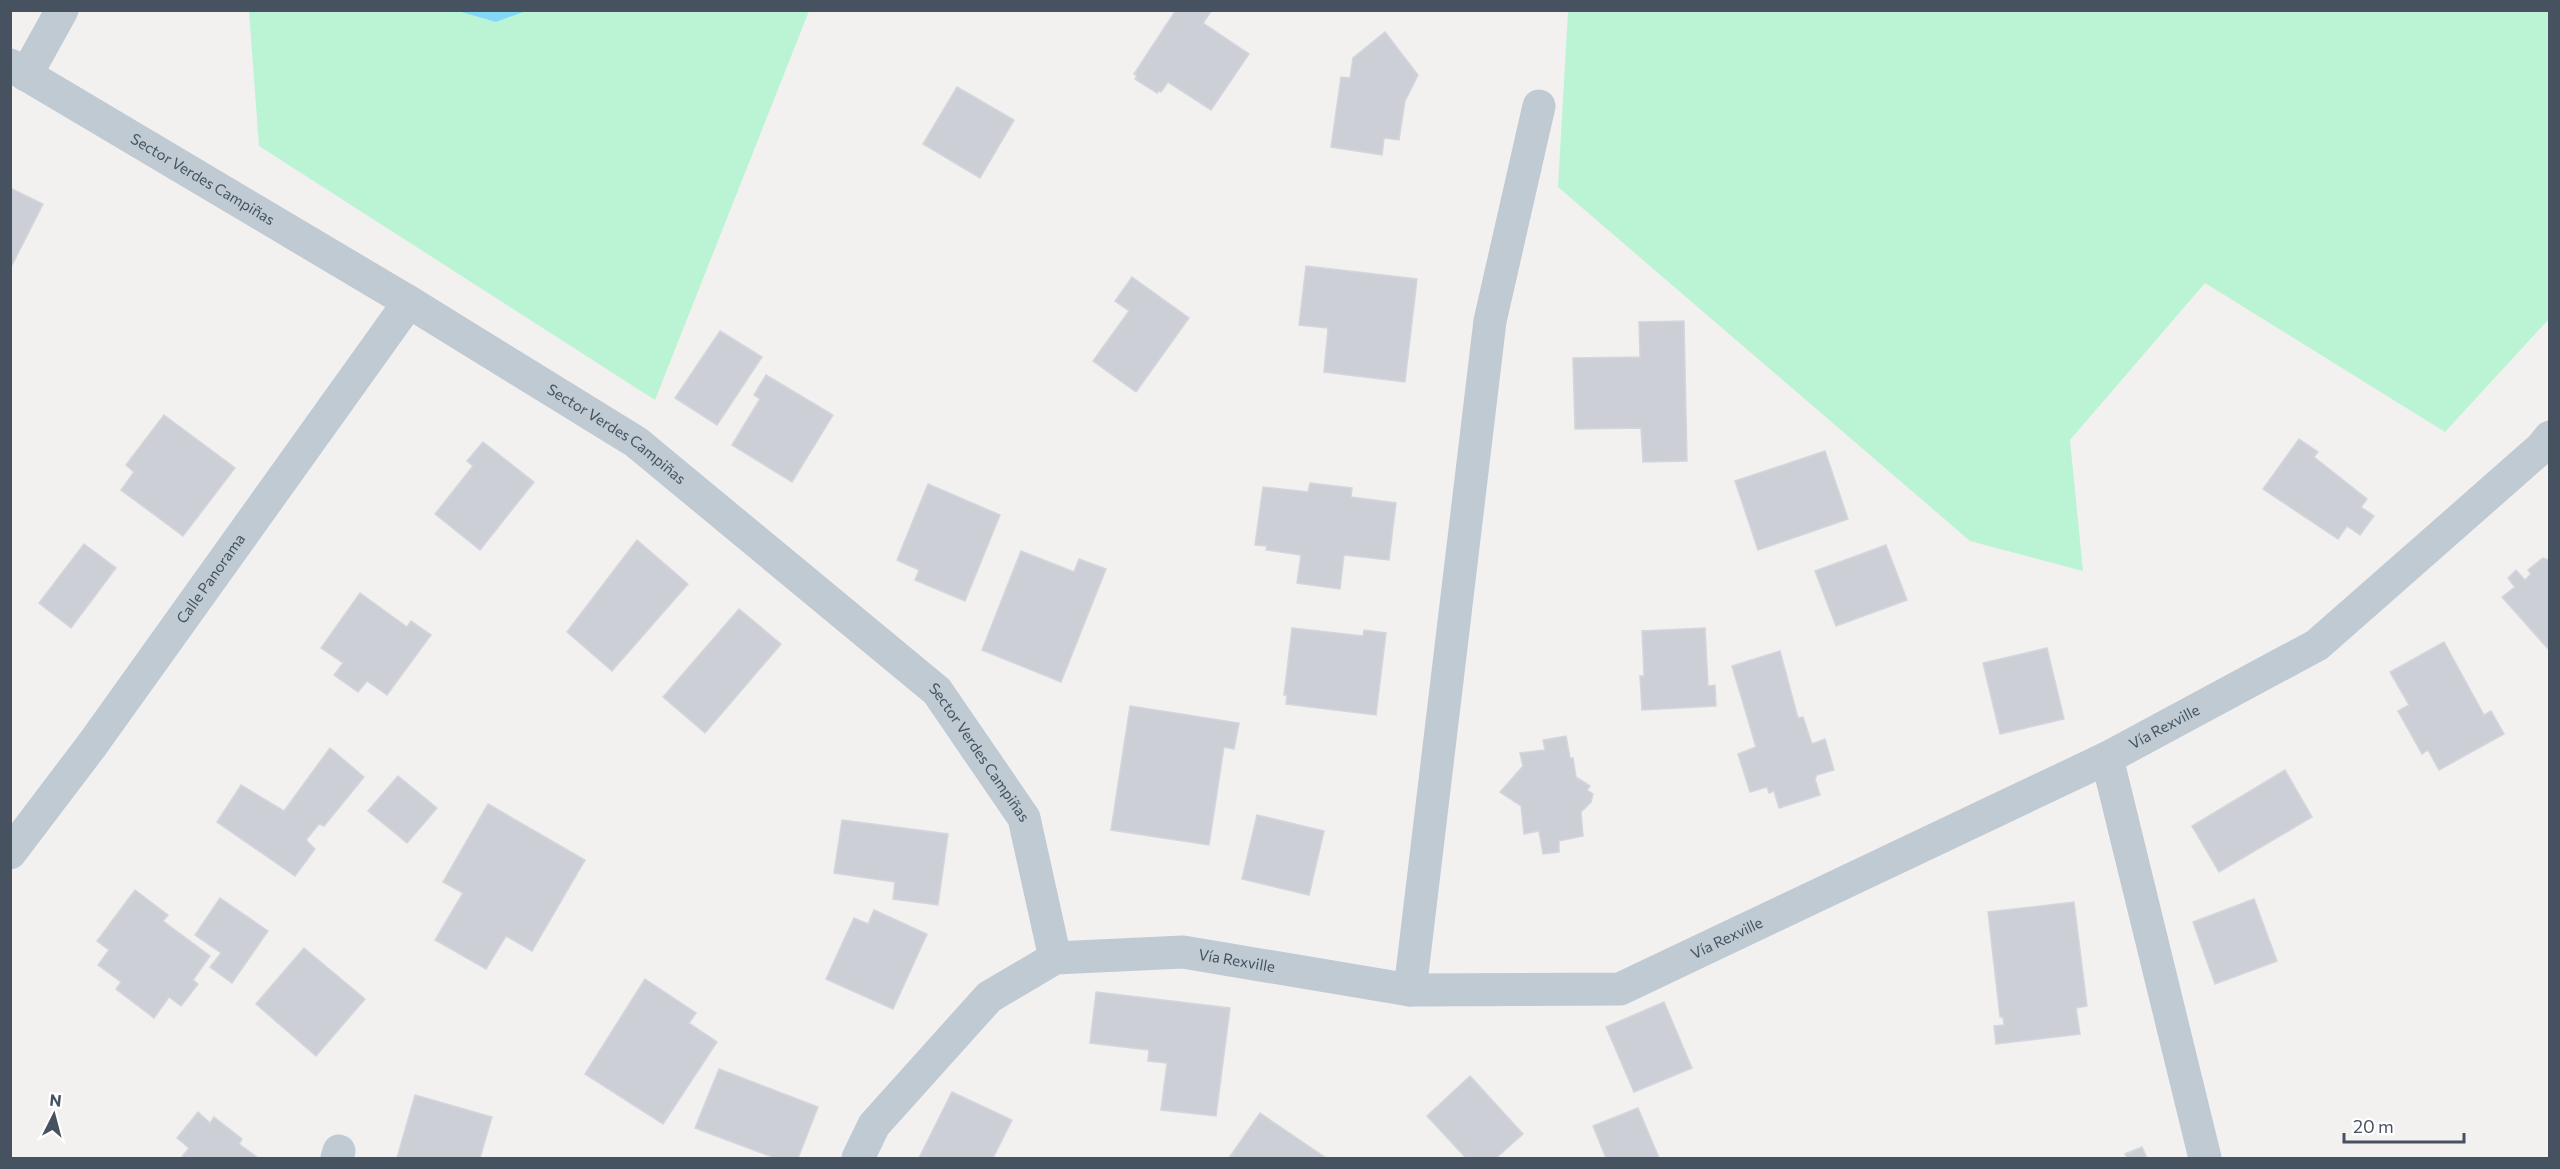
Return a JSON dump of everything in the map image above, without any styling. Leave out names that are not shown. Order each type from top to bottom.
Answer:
[{"type":"street","points":[[18,70],[62,10]]},
{"type":"street","name":"Sector Verdes Campiñas","points":[[18,70],[409,302],[636,442],[937,691],[1024,818],[1055,958]]},
{"type":"street","points":[[1410,990],[1490,321],[1539,106]]},
{"type":"street","name":"Calle Panorama","points":[[10,853],[92,745],[409,302]]},
{"type":"street","name":"Vía Rexville","points":[[858,1158],[874,1125],[989,997],[1055,958],[1183,952],[1410,990],[1620,989],[2107,758],[2317,645],[2547,448]]},
{"type":"street","points":[[2107,758],[2205,1158]]},
{"type":"green space","points":[[249,11],[809,11],[655,400],[259,146]]},
{"type":"green space","points":[[1568,11],[2549,11],[2549,319],[2445,432],[2205,283],[2070,440],[2083,571],[1970,541],[1558,187]]},
{"type":"water","points":[[458,11],[526,11],[496,22]]},
{"type":"building","points":[[1176,10],[1212,10],[1203,23],[1249,54],[1211,110],[1168,82],[1161,92],[1157,93],[1135,79],[1137,76],[1134,74]]},
{"type":"building","points":[[1385,32],[1418,75],[1405,101],[1399,140],[1384,138],[1382,155],[1331,147],[1341,77],[1350,78],[1353,58]]},
{"type":"building","points":[[957,87],[1014,120],[980,178],[923,144]]},
{"type":"building","points":[[10,188],[43,204],[10,269]]},
{"type":"building","points":[[1306,266],[1417,279],[1405,382],[1324,372],[1328,328],[1299,325]]},
{"type":"building","points":[[1132,277],[1189,318],[1136,392],[1093,361],[1129,311],[1115,301]]},
{"type":"building","points":[[1684,321],[1687,461],[1643,462],[1641,428],[1575,429],[1573,358],[1640,357],[1639,322]]},
{"type":"building","points":[[720,331],[762,357],[717,425],[675,398]]},
{"type":"building","points":[[766,375],[833,415],[792,482],[732,445],[760,399],[754,395]]},
{"type":"building","points":[[164,415],[235,468],[183,536],[121,490],[134,472],[126,465]]},
{"type":"building","points":[[2299,439],[2318,452],[2314,457],[2367,499],[2361,507],[2374,516],[2360,535],[2347,526],[2338,539],[2263,489]]},
{"type":"building","points":[[483,442],[534,482],[480,550],[435,514],[473,466],[467,461]]},
{"type":"building","points":[[1825,451],[1848,519],[1758,550],[1735,481]]},
{"type":"building","points":[[1310,483],[1352,488],[1351,497],[1396,503],[1389,560],[1344,555],[1340,589],[1297,583],[1301,555],[1266,550],[1267,546],[1255,545],[1263,487],[1308,492]]},
{"type":"building","points":[[928,484],[1000,515],[965,601],[915,580],[919,570],[897,560]]},
{"type":"building","points":[[637,540],[688,584],[612,671],[567,632]]},
{"type":"building","points":[[84,544],[116,568],[71,628],[39,603]]},
{"type":"building","points":[[1886,545],[1907,600],[1836,626],[1815,571]]},
{"type":"building","points":[[1021,551],[1074,572],[1079,559],[1106,569],[1061,682],[982,650]]},
{"type":"building","points":[[2543,558],[2550,561],[2550,651],[2502,597],[2515,587],[2508,578],[2516,570],[2525,580],[2531,574],[2528,570]]},
{"type":"building","points":[[360,593],[407,627],[411,621],[431,635],[387,695],[367,681],[358,692],[334,675],[343,663],[321,648]]},
{"type":"building","points":[[739,609],[781,644],[705,733],[663,697]]},
{"type":"building","points":[[1292,628],[1363,636],[1364,630],[1386,633],[1376,715],[1286,704],[1287,695],[1284,695]]},
{"type":"building","points":[[1705,628],[1708,686],[1715,685],[1716,706],[1642,710],[1640,676],[1644,676],[1642,631]]},
{"type":"building","points":[[2444,642],[2484,715],[2491,711],[2504,734],[2439,770],[2428,750],[2422,754],[2398,711],[2409,705],[2390,672]]},
{"type":"building","points":[[2047,648],[2064,719],[2000,734],[1983,663]]},
{"type":"building","points":[[1780,651],[1798,718],[1803,717],[1812,744],[1825,739],[1834,770],[1817,775],[1815,779],[1820,795],[1779,808],[1774,791],[1769,793],[1767,787],[1750,792],[1738,754],[1756,747],[1732,666]]},
{"type":"building","points":[[1130,706],[1239,723],[1234,749],[1224,747],[1209,845],[1111,830]]},
{"type":"building","points":[[1566,736],[1576,777],[1590,786],[1587,790],[1593,794],[1591,802],[1581,812],[1583,836],[1559,841],[1559,852],[1543,854],[1539,831],[1524,834],[1521,806],[1500,792],[1523,766],[1520,753],[1545,750],[1543,740]]},
{"type":"building","points":[[330,748],[364,777],[324,826],[319,824],[306,840],[315,849],[295,876],[217,822],[241,785],[284,811]]},
{"type":"building","points":[[2285,770],[2312,817],[2219,872],[2192,826]]},
{"type":"building","points":[[398,776],[437,808],[407,843],[368,811]]},
{"type":"building","points":[[488,804],[585,860],[532,951],[506,936],[486,969],[435,940],[463,893],[443,882]]},
{"type":"building","points":[[1257,815],[1324,831],[1309,895],[1242,879]]},
{"type":"building","points":[[842,820],[948,834],[938,905],[893,899],[895,882],[834,873]]},
{"type":"building","points":[[135,890],[168,915],[163,921],[210,956],[193,980],[198,984],[181,1006],[169,997],[154,1018],[116,989],[121,982],[98,965],[109,950],[97,941]]},
{"type":"building","points":[[220,898],[268,931],[232,983],[210,967],[221,953],[195,935]]},
{"type":"building","points":[[2254,899],[2277,961],[2215,984],[2193,922]]},
{"type":"building","points":[[2074,902],[2087,1006],[2076,1008],[2080,1034],[1996,1044],[1994,1026],[2004,1025],[2003,1017],[2000,1017],[1988,912]]},
{"type":"building","points":[[874,910],[927,934],[893,1009],[826,979],[854,918],[868,924]]},
{"type":"building","points":[[304,948],[365,999],[316,1056],[256,1004]]},
{"type":"building","points":[[645,979],[696,1013],[689,1023],[717,1042],[663,1124],[585,1074]]},
{"type":"building","points":[[1096,992],[1230,1008],[1216,1116],[1161,1110],[1167,1063],[1148,1061],[1149,1050],[1090,1043]]},
{"type":"building","points":[[1664,1002],[1692,1068],[1634,1092],[1606,1027]]},
{"type":"building","points":[[719,1069],[818,1107],[798,1158],[775,1158],[695,1128]]},
{"type":"building","points":[[1470,1076],[1523,1134],[1496,1158],[1466,1158],[1427,1116]]},
{"type":"building","points":[[952,1092],[1012,1120],[993,1158],[919,1158]]},
{"type":"building","points":[[415,1095],[492,1117],[480,1158],[397,1158]]},
{"type":"building","points":[[1638,1108],[1659,1158],[1606,1158],[1593,1126]]},
{"type":"building","points":[[198,1112],[210,1123],[214,1117],[242,1139],[239,1144],[258,1158],[181,1158],[189,1148],[177,1138]]},
{"type":"building","points":[[1260,1113],[1326,1158],[1229,1158]]},
{"type":"building","points":[[2142,1147],[2147,1158],[2127,1158],[2125,1154]]}]
